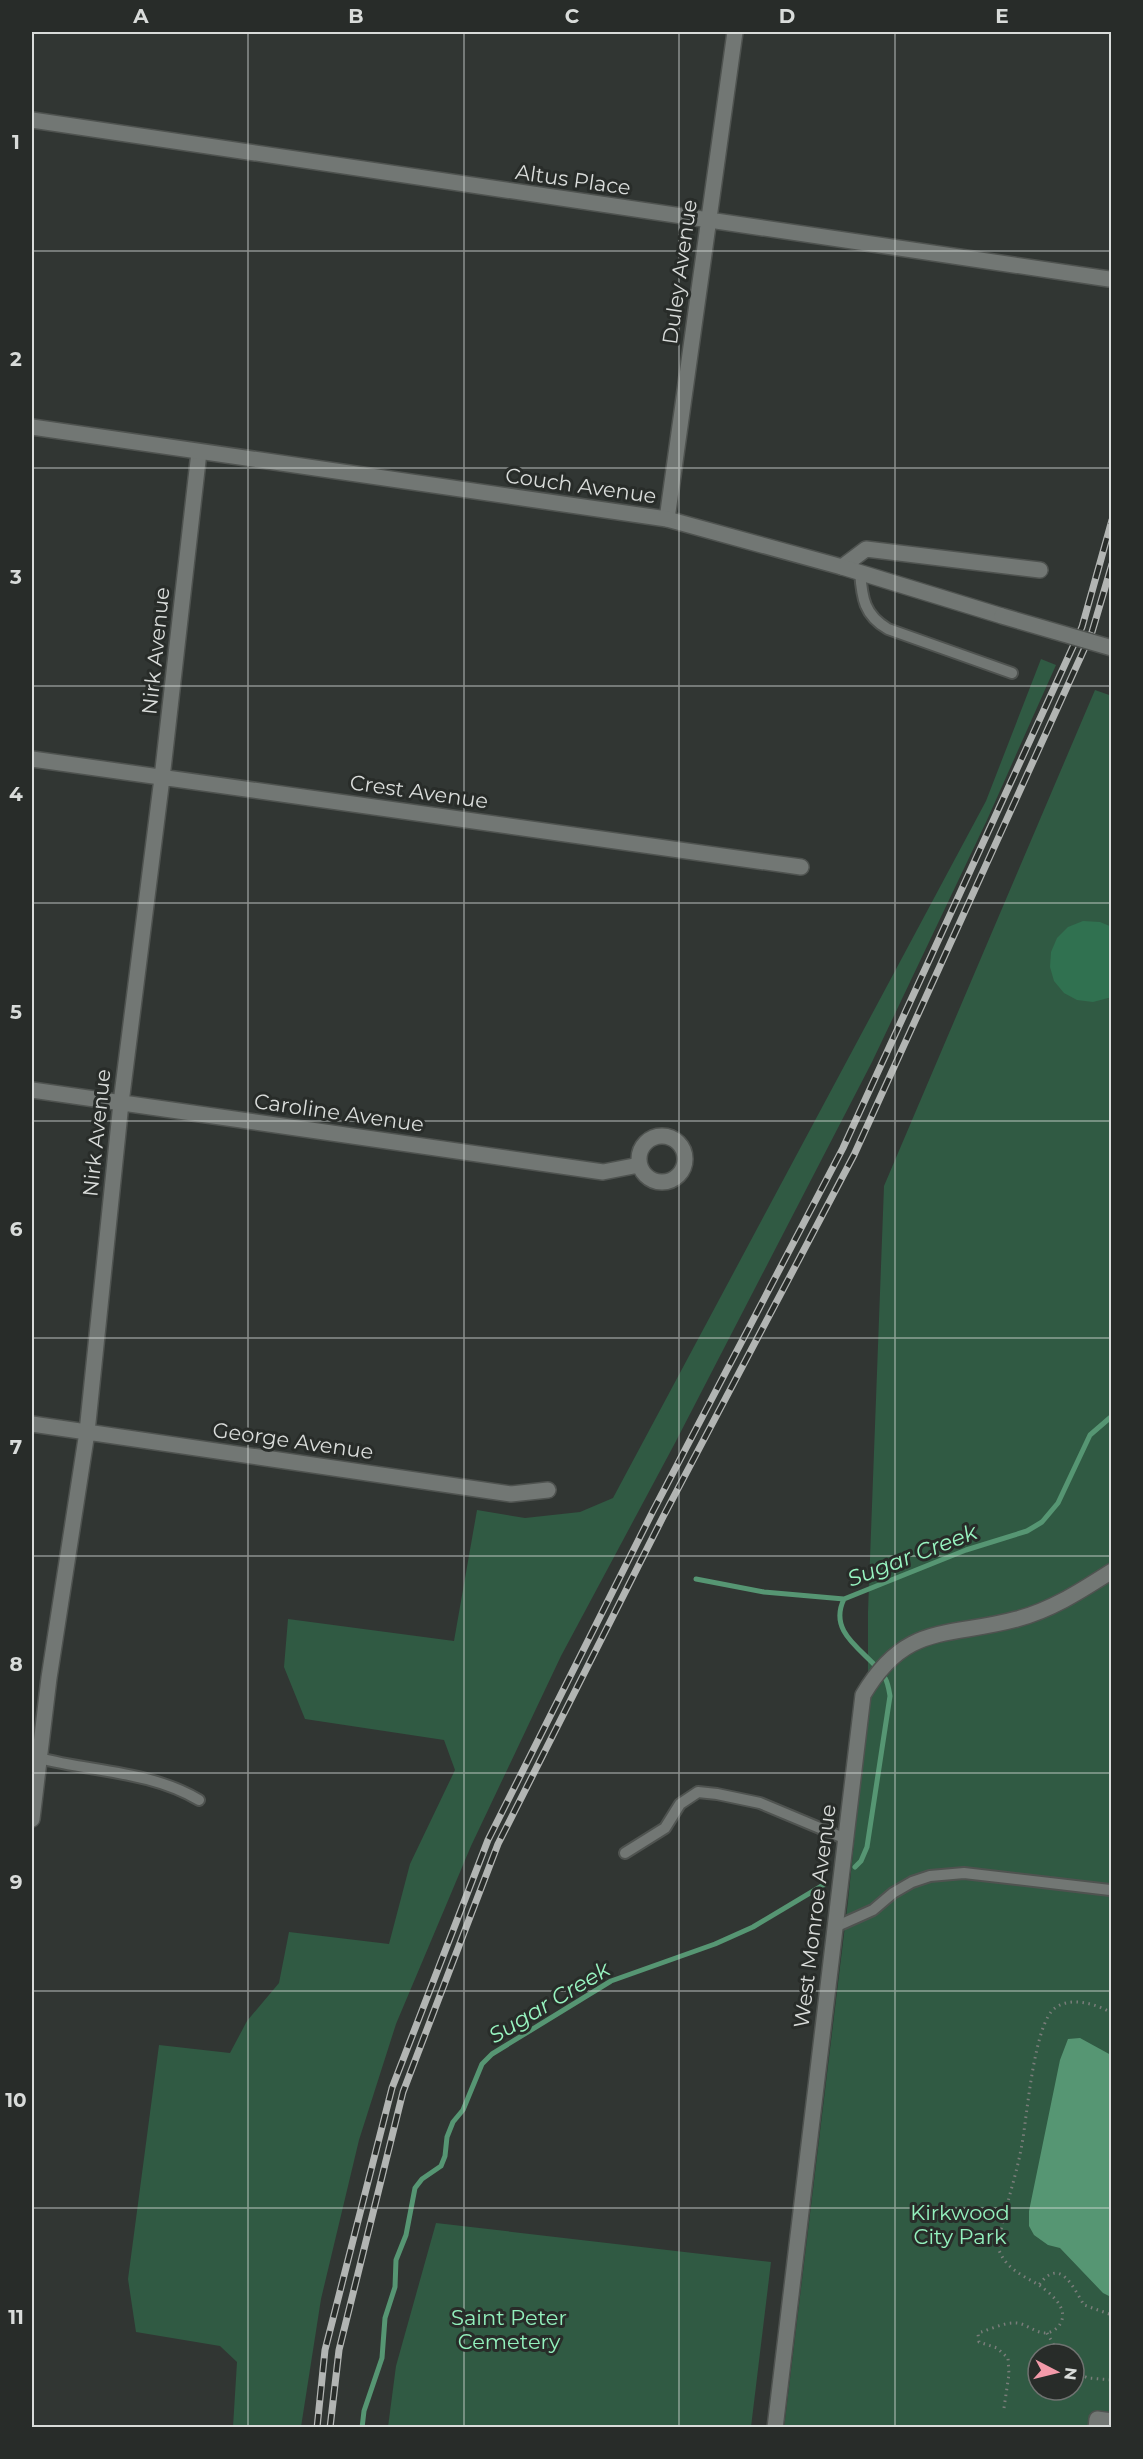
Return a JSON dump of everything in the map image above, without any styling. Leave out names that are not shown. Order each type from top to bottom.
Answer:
[{"type":"street","name":"Duley Avenue","points":[[667,519],[735,32]]},
{"type":"street","name":"Altus Place","points":[[32,120],[1109,279]]},
{"type":"street","name":"Couch Avenue","points":[[32,427],[667,519],[860,572],[1112,648]]},
{"type":"street","name":"Nirk Avenue","points":[[32,1819],[87,1432],[121,1103],[162,778],[199,452]]},
{"type":"street","points":[[842,567],[866,549],[1040,570]]},
{"type":"street","name":"Crest Avenue","points":[[32,759],[801,867]]},
{"type":"street","name":"Caroline Avenue","points":[[32,1090],[603,1172],[639,1165]]},
{"type":"street","name":"George Avenue","points":[[32,1424],[511,1494],[548,1490]]},
{"type":"street","name":"West Monroe Avenue","points":[[775,2427],[863,1695],[874,1676],[917,1639],[1017,1620],[1049,1608],[1112,1571]]},
{"type":"street","points":[[1096,2427],[1097,2420],[1112,2421]]},
{"type":"lane","points":[[860,572],[862,598],[874,621],[888,629],[1012,673]]},
{"type":"lane","points":[[39,1758],[103,1772],[141,1776],[170,1785],[199,1800]]},
{"type":"lane","points":[[626,1852],[665,1828],[680,1804],[698,1792],[760,1803],[846,1839]]},
{"type":"lane","points":[[836,1927],[873,1910],[893,1893],[912,1882],[930,1876],[964,1873],[1110,1890]]},
{"type":"path","points":[[1047,2333],[1059,2325],[1063,2319],[1062,2312],[1053,2296],[1011,2268],[1002,2258],[998,2247],[1022,2146],[1035,2062],[1047,2016],[1061,2005],[1084,2003],[1112,2013]]},
{"type":"path","points":[[1039,2285],[1046,2275],[1053,2273],[1063,2276],[1072,2283],[1084,2305],[1112,2315]]},
{"type":"path","points":[[1004,2408],[1010,2374],[1008,2358],[997,2348],[979,2342],[978,2334],[1016,2323],[1047,2333],[1052,2342]]},
{"type":"path","points":[[1086,2377],[1112,2380]]},
{"type":"green space","points":[[1041,659],[1056,665],[987,820],[872,1062],[675,1443],[561,1656],[471,1846],[396,2024],[359,2140],[321,2299],[301,2427],[233,2427],[237,2362],[220,2346],[136,2332],[128,2279],[159,2045],[230,2053],[247,2021],[279,1983],[289,1932],[389,1944],[410,1864],[455,1770],[444,1740],[305,1719],[284,1667],[288,1619],[454,1641],[477,1510],[525,1518],[580,1512],[613,1498],[986,801]]},
{"type":"green space","name":"Kirkwood City Park","points":[[1095,690],[1112,696],[1111,2427],[784,2428],[848,1901],[868,1707],[868,1612],[884,1186]]},
{"type":"green space","name":"Saint Peter Cemetery","points":[[436,2223],[771,2262],[751,2427],[388,2427],[396,2366]]},
{"type":"shaded area","points":[[1080,2038],[1111,2055],[1111,2297],[1103,2293],[1060,2248],[1048,2245],[1034,2235],[1029,2226],[1029,2211],[1060,2060],[1068,2039]]},
{"type":"building","points":[[1083,921],[1100,922],[1112,927],[1112,997],[1093,1002],[1077,1000],[1064,993],[1054,981],[1050,967],[1051,952],[1057,938],[1068,927]]},
{"type":"waterway","name":"Sugar Creek","points":[[696,1579],[764,1592],[844,1599],[966,1550],[1027,1531],[1042,1522],[1058,1503],[1090,1435],[1112,1416]]},
{"type":"waterway","name":"Sugar Creek","points":[[844,1599],[840,1612],[845,1634],[885,1678],[890,1696],[867,1847],[861,1861],[855,1867]]},
{"type":"waterway","name":"Sugar Creek","points":[[362,2428],[364,2411],[382,2358],[385,2318],[395,2287],[396,2260],[406,2235],[415,2188],[422,2179],[441,2166],[445,2156],[447,2137],[453,2122],[463,2110],[482,2064],[492,2054],[611,1981],[715,1944],[753,1927],[825,1884]]},
{"type":"railway","points":[[317,2428],[325,2350],[392,2088],[488,1840],[653,1511],[843,1148],[1082,627],[1112,520]]},
{"type":"railway","points":[[330,2428],[339,2350],[403,2092],[498,1844],[663,1517],[854,1155],[1092,632],[1112,564]]}]
